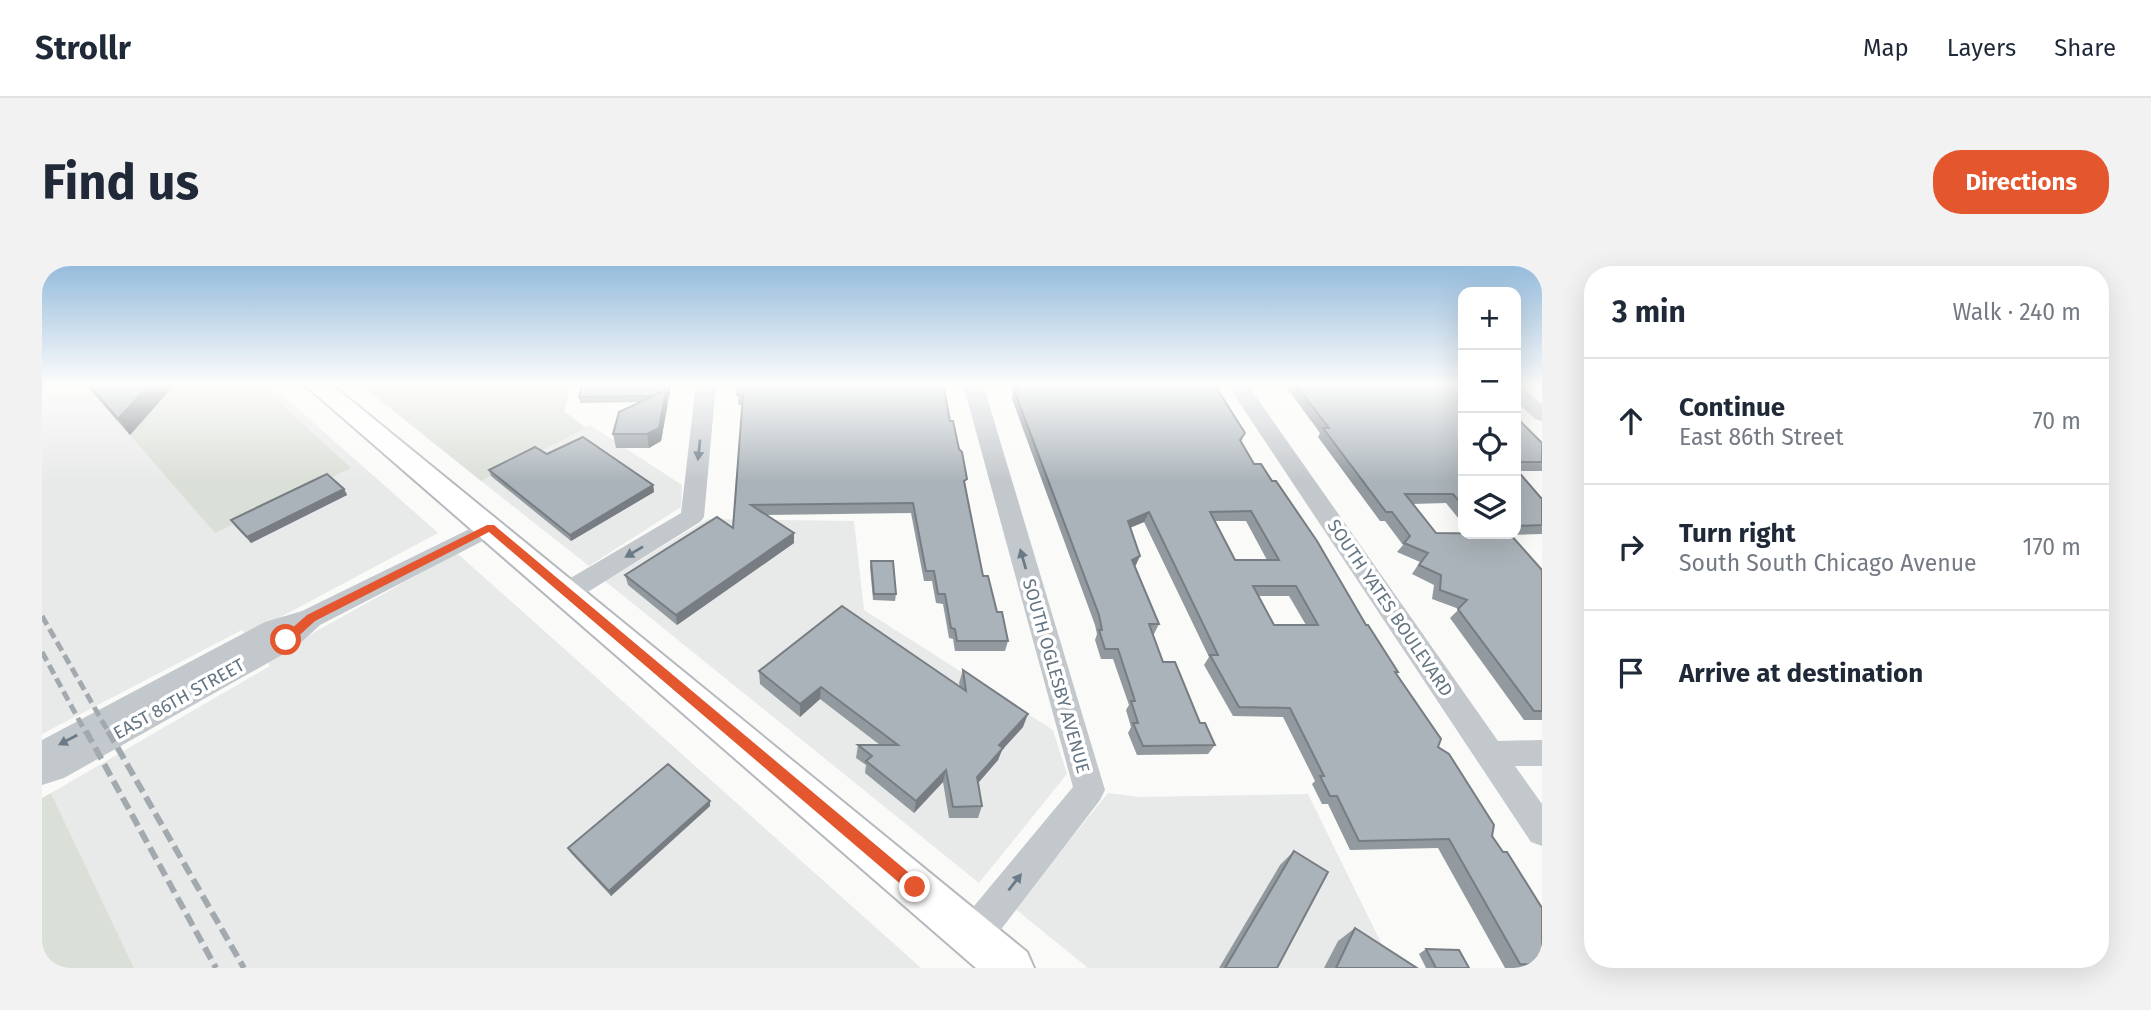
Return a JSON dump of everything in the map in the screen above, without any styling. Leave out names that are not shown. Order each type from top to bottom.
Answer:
[{"type":"main road","points":[[356,417],[1011,968]]},
{"type":"street","points":[[566,593],[692,517],[703,417]]},
{"type":"street","name":"SOUTH OGLESBY AVENUE","points":[[973,936],[1089,790],[982,417]]},
{"type":"street","name":"SOUTH YATES BOULEVARD","points":[[1259,417],[1542,831]]},
{"type":"street","name":"EAST 86TH STREET","points":[[42,755],[274,629],[311,618],[490,527]]},
{"type":"street","name":"EAST 86TH STREET","points":[[42,772],[52,769],[286,640],[311,618]]},
{"type":"street","points":[[1489,754],[1542,753]]},
{"type":"shaded area","points":[[42,417],[307,417],[438,533],[247,635],[242,630],[42,734]]},
{"type":"shaded area","points":[[146,417],[295,417],[351,468],[215,533],[130,435]]},
{"type":"shaded area","points":[[401,417],[571,417],[586,428],[481,481]]},
{"type":"shaded area","points":[[590,425],[682,485],[681,507],[589,566],[481,481]]},
{"type":"shaded area","points":[[708,519],[854,521],[864,610],[1053,730],[1067,774],[979,883],[605,581]]},
{"type":"shaded area","points":[[457,553],[921,968],[134,968],[51,793],[270,666],[266,659]]},
{"type":"shaded area","points":[[51,793],[134,968],[42,968],[42,798]]},
{"type":"shaded area","points":[[1108,793],[1139,797],[1308,794],[1390,961],[1401,968],[1088,968],[1014,908]]},
{"type":"building","points":[[618,417],[661,417],[659,428],[647,434],[613,434]]},
{"type":"building","points":[[741,417],[949,417],[950,421],[953,421],[962,452],[967,479],[964,481],[983,576],[988,576],[997,612],[1002,612],[1008,641],[957,641],[955,629],[951,628],[945,594],[938,594],[934,571],[926,571],[913,503],[751,505],[794,533],[676,615],[625,575],[717,517],[733,528]]},
{"type":"building","points":[[1024,417],[1235,417],[1245,433],[1240,440],[1254,464],[1261,464],[1272,481],[1276,481],[1317,541],[1366,625],[1398,672],[1395,672],[1441,739],[1438,747],[1449,754],[1494,825],[1492,836],[1503,852],[1507,852],[1542,908],[1542,965],[1520,964],[1449,839],[1359,841],[1337,796],[1330,796],[1320,776],[1324,776],[1290,708],[1239,707],[1210,655],[1218,655],[1149,512],[1128,521],[1140,556],[1132,560],[1159,624],[1149,624],[1163,662],[1175,662],[1200,723],[1205,723],[1215,745],[1143,746],[1133,723],[1138,723],[1131,701],[1135,701],[1118,649],[1105,649],[1099,630],[1102,630],[1099,615]],"holes":[[[1251,511],[1279,560],[1235,560],[1210,512]],[[1253,586],[1296,586],[1318,625],[1274,625]]]},
{"type":"building","points":[[1320,417],[1458,417],[1458,500],[1453,494],[1405,494],[1436,533],[1458,533],[1458,539],[1514,539],[1542,570],[1542,711],[1534,711],[1458,609],[1467,600],[1440,590],[1441,575],[1419,565],[1428,553],[1404,543],[1410,536],[1392,512],[1386,512],[1323,428],[1329,428]]},
{"type":"building","points":[[1521,422],[1542,443],[1542,462],[1521,462]]},
{"type":"building","points":[[583,437],[653,485],[570,535],[489,470],[535,447],[547,454]]},
{"type":"building","points":[[327,474],[344,489],[247,537],[231,520]]},
{"type":"building","points":[[1521,475],[1542,498],[1542,525],[1521,526]]},
{"type":"building","points":[[871,561],[893,561],[896,594],[874,594]]},
{"type":"building","points":[[842,606],[966,691],[963,670],[1028,714],[999,745],[1003,748],[977,777],[982,806],[953,807],[946,770],[916,801],[866,761],[872,756],[858,745],[898,745],[821,687],[800,704],[759,671]]},
{"type":"building","points":[[668,764],[710,801],[609,891],[568,848]]},
{"type":"building","points":[[1294,851],[1328,872],[1277,968],[1225,968]]},
{"type":"building","points":[[1355,928],[1417,968],[1336,968]]},
{"type":"building","points":[[1426,949],[1459,950],[1469,968],[1436,968]]},
{"type":"railway","points":[[42,616],[109,733]]},
{"type":"railway","points":[[42,652],[86,733]]},
{"type":"railway","points":[[86,731],[216,968]]},
{"type":"railway","points":[[108,731],[244,968]]},
{"type":"route","points":[[286,640],[311,618],[490,527],[915,887]]}]
